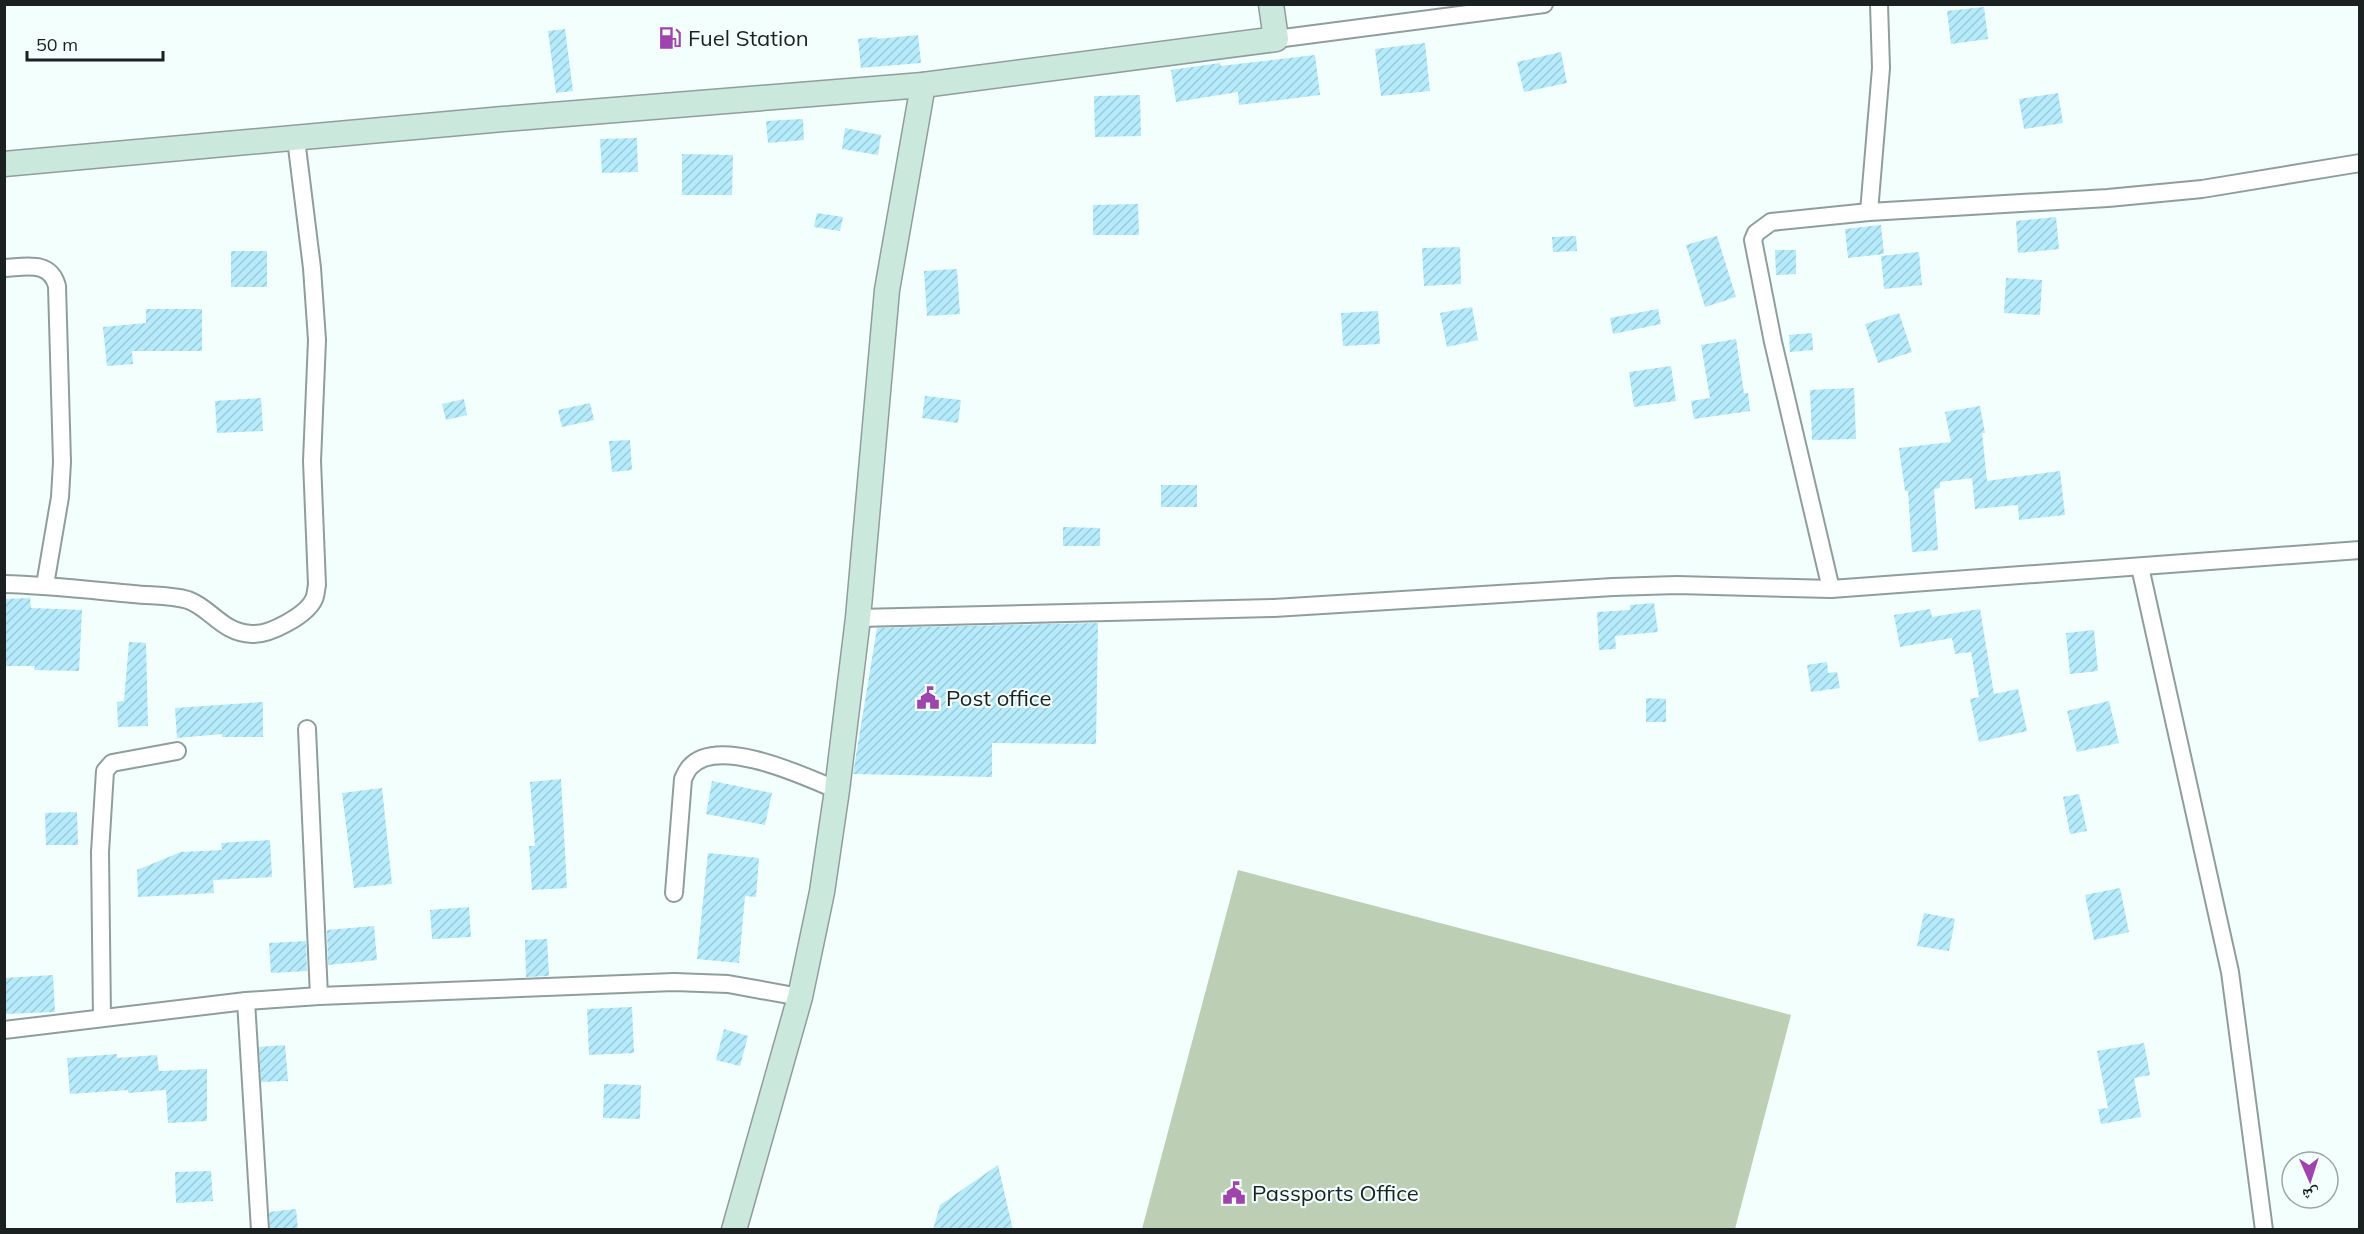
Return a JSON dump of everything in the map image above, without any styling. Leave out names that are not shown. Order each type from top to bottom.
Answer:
[{"type":"street","points":[[1271,4],[1276,39]]},
{"type":"street","points":[[4,164],[515,118],[923,85],[1544,4]]},
{"type":"street","points":[[1869,212],[1881,68],[1879,4]]},
{"type":"street","points":[[734,1230],[800,997],[822,892],[858,618],[887,290],[923,85]]},
{"type":"street","points":[[4,584],[45,585],[187,600],[219,622],[251,634],[264,633],[280,627],[308,608],[314,599],[317,585],[312,461],[317,340],[312,268],[296,139]]},
{"type":"street","points":[[1831,589],[1773,342],[1753,240],[1762,226],[1771,222],[1869,212],[2108,198],[2202,189],[2360,163]]},
{"type":"street","points":[[4,268],[38,267],[54,276],[57,286],[62,462],[60,497],[45,585]]},
{"type":"street","points":[[858,618],[1274,608],[1613,586],[1677,585],[1831,589],[2360,550]]},
{"type":"street","points":[[2140,567],[2230,972],[2264,1230]]},
{"type":"street","points":[[307,729],[319,996]]},
{"type":"street","points":[[102,1018],[100,852],[105,771],[112,763],[177,751]]},
{"type":"street","points":[[674,893],[683,779],[691,765],[706,758],[747,757],[791,770],[837,790]]},
{"type":"street","points":[[4,1030],[246,1001],[319,996],[674,982],[728,984],[800,997]]},
{"type":"street","points":[[246,1001],[261,1230]]},
{"type":"green space","points":[[1238,870],[1791,1015],[1735,1229],[1142,1229]]},
{"type":"building","points":[[1984,7],[1988,39],[1951,44],[1947,11]]},
{"type":"building","points":[[565,29],[573,91],[556,93],[548,31]]},
{"type":"building","points":[[918,35],[921,63],[861,68],[858,39]]},
{"type":"building","points":[[1425,43],[1430,91],[1381,96],[1375,49]]},
{"type":"building","points":[[1561,52],[1567,83],[1524,92],[1517,62]]},
{"type":"building","points":[[1315,55],[1320,95],[1239,105],[1238,92],[1176,102],[1171,70],[1220,63],[1221,66]]},
{"type":"building","points":[[2058,93],[2063,123],[2024,129],[2019,99]]},
{"type":"building","points":[[1140,95],[1141,136],[1095,137],[1094,96]]},
{"type":"building","points":[[803,119],[804,140],[768,143],[766,121]]},
{"type":"building","points":[[845,128],[881,135],[878,155],[842,149]]},
{"type":"building","points":[[637,138],[638,172],[602,173],[600,139]]},
{"type":"building","points":[[682,154],[733,155],[732,195],[682,195]]},
{"type":"building","points":[[1138,204],[1139,235],[1093,235],[1093,205]]},
{"type":"building","points":[[817,213],[843,217],[840,231],[814,227]]},
{"type":"building","points":[[2056,217],[2059,249],[2018,253],[2016,221]]},
{"type":"building","points":[[1881,225],[1884,254],[1848,258],[1845,229]]},
{"type":"building","points":[[1576,236],[1577,251],[1553,252],[1552,237]]},
{"type":"building","points":[[1717,236],[1736,297],[1705,307],[1686,245]]},
{"type":"building","points":[[1460,247],[1461,284],[1424,286],[1422,248]]},
{"type":"building","points":[[1775,250],[1796,250],[1796,274],[1776,275]]},
{"type":"building","points":[[231,251],[267,251],[267,287],[231,287]]},
{"type":"building","points":[[1919,252],[1922,285],[1884,289],[1881,256]]},
{"type":"building","points":[[957,269],[960,314],[927,316],[924,271]]},
{"type":"building","points":[[2006,278],[2042,280],[2040,315],[2004,313]]},
{"type":"building","points":[[1472,307],[1478,340],[1447,347],[1440,313]]},
{"type":"building","points":[[146,309],[202,309],[202,351],[132,351],[133,364],[107,366],[103,327],[146,323]]},
{"type":"building","points":[[1658,309],[1661,324],[1613,334],[1610,318]]},
{"type":"building","points":[[1378,311],[1380,344],[1343,346],[1341,313]]},
{"type":"building","points":[[1899,313],[1912,352],[1878,363],[1865,324]]},
{"type":"building","points":[[1812,333],[1813,350],[1790,352],[1789,335]]},
{"type":"building","points":[[1736,339],[1744,393],[1748,393],[1750,411],[1694,419],[1691,401],[1710,398],[1701,345]]},
{"type":"building","points":[[1671,366],[1676,401],[1634,407],[1629,372]]},
{"type":"building","points":[[1854,388],[1856,439],[1812,440],[1810,390]]},
{"type":"building","points":[[925,396],[961,400],[958,423],[922,418]]},
{"type":"building","points":[[261,398],[263,431],[217,433],[215,401]]},
{"type":"building","points":[[464,399],[467,415],[446,420],[442,404]]},
{"type":"building","points":[[590,403],[594,420],[562,427],[558,410]]},
{"type":"building","points":[[1980,406],[1985,433],[1982,433],[1987,481],[2060,471],[2065,515],[2019,520],[2018,505],[1975,509],[1972,478],[1940,482],[1940,488],[1934,489],[1938,550],[1912,552],[1908,491],[1905,491],[1899,448],[1951,442],[1945,412]]},
{"type":"building","points":[[630,440],[632,470],[612,472],[609,441]]},
{"type":"building","points":[[1161,485],[1197,485],[1197,507],[1161,507]]},
{"type":"building","points":[[1063,527],[1100,528],[1100,546],[1063,546]]},
{"type":"building","points":[[30,598],[31,608],[82,610],[79,671],[34,670],[35,666],[4,666],[4,599]]},
{"type":"building","points":[[1654,603],[1658,632],[1615,636],[1616,649],[1599,650],[1597,612],[1630,610],[1630,605]]},
{"type":"building","points":[[1930,609],[1932,617],[1980,609],[1994,694],[2018,689],[2027,731],[1979,742],[1970,699],[1979,697],[1971,652],[1955,654],[1952,638],[1900,647],[1894,615]]},
{"type":"building","points":[[1098,623],[1096,744],[992,743],[992,777],[853,774],[877,628]]},
{"type":"building","points":[[2094,630],[2098,671],[2070,674],[2066,633]]},
{"type":"building","points":[[129,642],[146,643],[148,726],[118,727],[117,702],[124,701]]},
{"type":"building","points":[[1827,662],[1828,673],[1837,672],[1840,688],[1811,692],[1807,665]]},
{"type":"building","points":[[1646,698],[1666,699],[1666,722],[1646,722]]},
{"type":"building","points":[[2109,701],[2119,743],[2077,752],[2067,711]]},
{"type":"building","points":[[263,702],[263,737],[222,737],[222,734],[177,738],[175,708]]},
{"type":"building","points":[[561,779],[567,888],[532,890],[529,846],[535,846],[530,782]]},
{"type":"building","points":[[712,781],[772,793],[765,825],[706,814]]},
{"type":"building","points":[[382,788],[392,884],[354,888],[342,793]]},
{"type":"building","points":[[2079,794],[2087,831],[2070,834],[2063,797]]},
{"type":"building","points":[[77,812],[78,845],[46,845],[45,813]]},
{"type":"building","points":[[270,840],[272,877],[213,880],[214,893],[138,897],[137,870],[181,852],[222,850],[221,843]]},
{"type":"building","points":[[708,853],[759,858],[756,897],[745,896],[739,963],[697,959]]},
{"type":"building","points":[[2120,888],[2129,932],[2094,940],[2085,895]]},
{"type":"building","points":[[469,907],[471,937],[432,939],[430,910]]},
{"type":"building","points":[[1924,913],[1955,919],[1949,951],[1917,946]]},
{"type":"building","points":[[374,926],[377,960],[328,965],[327,930]]},
{"type":"building","points":[[547,939],[549,976],[526,977],[525,940]]},
{"type":"building","points":[[306,941],[307,971],[271,973],[269,943]]},
{"type":"building","points":[[53,975],[55,1012],[4,1014],[4,978]]},
{"type":"building","points":[[632,1007],[634,1053],[589,1055],[587,1009]]},
{"type":"building","points":[[724,1029],[748,1036],[740,1066],[716,1060]]},
{"type":"building","points":[[2144,1043],[2150,1075],[2134,1078],[2141,1117],[2101,1124],[2098,1109],[2108,1108],[2097,1051]]},
{"type":"building","points":[[285,1045],[288,1081],[261,1082],[259,1047]]},
{"type":"building","points":[[117,1054],[117,1058],[157,1055],[159,1071],[207,1069],[207,1121],[168,1123],[166,1090],[70,1094],[67,1058]]},
{"type":"building","points":[[604,1084],[641,1085],[640,1119],[603,1118]]},
{"type":"building","points":[[998,1165],[1013,1230],[933,1230],[940,1205]]},
{"type":"building","points":[[211,1171],[213,1201],[176,1203],[175,1172]]},
{"type":"building","points":[[296,1209],[298,1230],[270,1230],[269,1212]]},
{"type":"place","name":"Fuel Station","points":[[670,38]]},
{"type":"place","name":"Post office","points":[[928,698]]},
{"type":"place","name":"Passports Office","points":[[1234,1193]]}]
